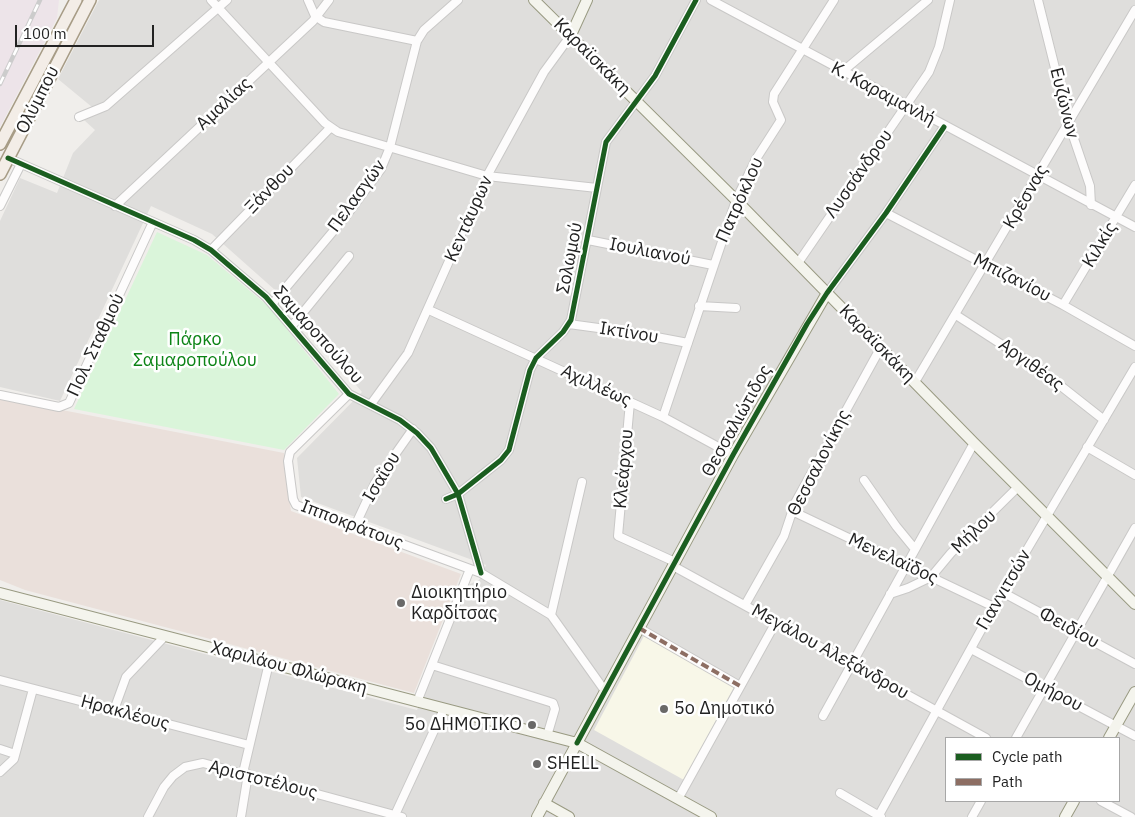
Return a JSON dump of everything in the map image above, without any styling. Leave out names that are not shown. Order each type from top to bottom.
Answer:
[{"type":"main road","name":"Ολύμπου","points":[[0,144],[76,0]]},
{"type":"main road","name":"Ολύμπου","points":[[0,174],[90,0]]},
{"type":"main road","name":"Καραϊσκάκη","points":[[534,0],[736,200],[1018,488],[1135,604]]},
{"type":"main road","points":[[571,35],[587,0]]},
{"type":"main road","name":"Θεσσαλιώτιδος","points":[[537,817],[733,455],[827,293]]},
{"type":"main road","name":"Χαριλάου Φλώρακη","points":[[0,593],[577,743],[710,817]]},
{"type":"main road","points":[[1110,737],[1135,692]]},
{"type":"main road","points":[[1065,817],[1073,802]]},
{"type":"main road","points":[[544,803],[569,817]]},
{"type":"street","points":[[211,0],[268,64],[330,128],[486,176],[597,188]]},
{"type":"street","points":[[79,117],[106,106],[227,0]]},
{"type":"street","points":[[308,0],[317,18],[334,25],[417,41]]},
{"type":"street","name":"Αμαλίας","points":[[115,206],[317,18],[329,0]]},
{"type":"street","name":"Πελασγών","points":[[273,303],[368,188],[381,169],[390,147],[417,41],[424,30],[458,0]]},
{"type":"street","name":"Σολωμού","points":[[569,324],[588,240],[606,142],[655,76],[696,0]]},
{"type":"street","name":"Κ. Καραμανλή","points":[[712,0],[944,127],[1135,228]]},
{"type":"street","points":[[842,72],[928,0]]},
{"type":"street","name":"Λυσσάνδρου","points":[[798,263],[922,82],[936,55],[950,0]]},
{"type":"street","name":"Ευζώνων","points":[[1038,0],[1068,124],[1090,186],[1091,205]]},
{"type":"street","name":"Πατρόκλου","points":[[663,417],[736,200],[756,159],[780,124],[781,117],[773,102],[774,94],[830,2]]},
{"type":"street","name":"Κρέσνας","points":[[915,382],[986,265],[1135,10]]},
{"type":"street","points":[[1127,24],[1135,29]]},
{"type":"street","name":"Κεντάυρων","points":[[371,404],[408,353],[429,310],[486,176],[544,72],[571,35]]},
{"type":"street","name":"Θεσσαλιώτιδος","points":[[827,293],[886,213],[944,127]]},
{"type":"street","name":"Ξάνθου","points":[[211,250],[330,128]]},
{"type":"street","name":"Σαμαροπούλου","points":[[8,158],[183,234],[211,250],[273,303],[349,394],[371,404],[413,429],[431,448],[458,494],[481,572]]},
{"type":"street","points":[[0,206],[21,164]]},
{"type":"street","name":"Κιλκίς","points":[[1064,305],[1135,185]]},
{"type":"street","name":"Μπιζανίου","points":[[886,213],[1064,305],[1135,346]]},
{"type":"street","name":"Πολ. Σταθμού","points":[[0,395],[59,407],[70,403],[153,222]]},
{"type":"street","name":"Ιουλιανού","points":[[588,240],[713,265]]},
{"type":"street","points":[[292,326],[349,256]]},
{"type":"street","points":[[700,306],[736,308]]},
{"type":"street","name":"Αχιλλέως","points":[[429,310],[663,417],[733,455]]},
{"type":"street","name":"Αργιθέας","points":[[956,315],[1031,364],[1104,420]]},
{"type":"street","points":[[446,499],[458,494],[501,460],[509,450],[530,370],[536,358],[569,324]]},
{"type":"street","name":"Ικτίνου","points":[[569,324],[635,332],[688,343]]},
{"type":"street","name":"Θεσσαλονίκης","points":[[745,605],[784,536],[792,511],[881,347]]},
{"type":"street","name":"Γιαννιτσών","points":[[879,817],[1002,592],[1135,367]]},
{"type":"street","name":"Ιπποκράτους","points":[[349,394],[290,452],[288,458],[293,499],[296,505],[481,572]]},
{"type":"street","name":"Κλεάρχου","points":[[618,536],[630,402]]},
{"type":"street","name":"Ισαΐου","points":[[354,526],[375,483],[413,429]]},
{"type":"street","points":[[823,716],[888,595],[974,443]]},
{"type":"street","points":[[1087,447],[1135,475]]},
{"type":"street","points":[[864,480],[914,548]]},
{"type":"street","points":[[551,615],[582,482]]},
{"type":"street","name":"Μήλου","points":[[931,577],[951,553],[1018,488]]},
{"type":"street","name":"Μενελαϊδος","points":[[792,511],[994,607]]},
{"type":"street","points":[[1017,737],[1135,528]]},
{"type":"street","name":"Μεγάλου Αλεξάνδρου","points":[[618,536],[674,564],[984,737]]},
{"type":"street","points":[[417,702],[470,568]]},
{"type":"street","points":[[481,572],[551,615],[605,691]]},
{"type":"street","points":[[888,595],[931,577]]},
{"type":"street","name":"Φειδίου","points":[[1002,592],[1135,664]]},
{"type":"street","points":[[678,799],[776,622]]},
{"type":"street","points":[[639,628],[740,686]]},
{"type":"street","points":[[114,710],[126,676],[166,636]]},
{"type":"street","name":"Ομήρου","points":[[971,648],[1135,736]]},
{"type":"street","points":[[241,817],[249,745],[269,663]]},
{"type":"street","points":[[432,665],[552,703],[555,709],[547,736]]},
{"type":"street","name":"Ηρακλέους","points":[[0,680],[249,745]]},
{"type":"street","points":[[0,772],[13,761],[33,689]]},
{"type":"street","points":[[397,816],[444,709]]},
{"type":"street","points":[[0,749],[15,754]]},
{"type":"street","name":"Αριστοτέλους","points":[[148,817],[166,783],[182,769],[203,763],[397,816]]},
{"type":"street","points":[[840,793],[879,817]]},
{"type":"street","points":[[972,817],[980,802]]},
{"type":"street","points":[[1103,802],[1132,817]]},
{"type":"shaded area","points":[[0,0],[59,0],[57,18],[0,127]]},
{"type":"shaded area","points":[[99,0],[1135,0],[1135,817],[0,817],[0,600],[417,710],[466,586],[479,580],[486,565],[301,497],[297,458],[362,392],[275,290],[212,234],[151,206],[60,401],[0,387],[0,221],[20,178],[57,193],[73,153],[95,130],[84,120],[98,112],[58,79]]},
{"type":"shaded area","points":[[0,398],[284,453],[291,511],[461,574],[414,693],[25,590],[0,580]]},
{"type":"shaded area","name":"5ο Δημοτικό","points":[[644,636],[734,687],[684,780],[594,730]]},
{"type":"green space","name":"Πάρκο Σαμαροπούλου","points":[[157,232],[207,255],[269,307],[339,394],[284,450],[74,409]]},
{"type":"railway","points":[[0,84],[40,0]]},
{"type":"marked path","points":[[639,628],[740,686]]},
{"type":"cycle path","points":[[446,499],[458,494],[501,460],[509,450],[530,370],[536,358],[563,332],[571,320],[606,142],[655,76],[696,0]]},
{"type":"cycle path","points":[[577,743],[733,455],[807,324],[944,127]]},
{"type":"cycle path","points":[[8,158],[194,240],[211,250],[266,297],[349,394],[400,420],[417,433],[431,448],[458,494],[481,573]]},
{"type":"place","name":"Διοικητήριο Καρδίτσας","points":[[401,603]]},
{"type":"place","name":"5ο Δημοτικό","points":[[664,709]]},
{"type":"place","name":"5ο ΔΗΜΟΤΙΚΟ","points":[[532,725]]},
{"type":"place","name":"SHELL","points":[[537,764]]}]
